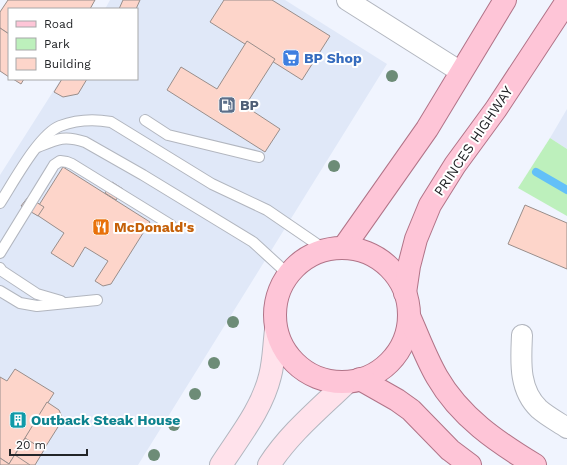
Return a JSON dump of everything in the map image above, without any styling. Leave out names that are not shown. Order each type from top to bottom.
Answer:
[{"type":"main road","points":[[334,248],[427,129],[505,0]]},
{"type":"main road","name":"PRINCES HIGHWAY","points":[[405,292],[409,266],[416,239],[433,199],[496,109],[567,0]]},
{"type":"main road","points":[[221,465],[257,409],[270,377],[276,330],[274,311],[278,291],[288,274],[304,259],[334,248],[363,251],[381,260],[396,275],[405,292],[409,316],[437,376],[450,397],[480,428],[514,453],[535,465]]},
{"type":"main road","points":[[269,465],[274,456],[297,430],[353,382],[380,370],[395,356],[405,338],[409,316]]},
{"type":"main road","points":[[276,330],[284,350],[299,367],[318,378],[353,382],[398,400],[411,410],[450,450],[470,465]]},
{"type":"street","points":[[347,0],[462,72]]},
{"type":"street","points":[[522,335],[520,364],[524,384],[528,394],[539,409],[567,428]]},
{"type":"lane","points":[[0,203],[36,148],[47,134],[59,126],[98,120],[111,122],[212,184],[267,210],[334,248]]},
{"type":"lane","points":[[145,120],[168,135],[259,156]]},
{"type":"lane","points":[[36,148],[65,138],[85,142],[143,174],[253,242],[288,274]]},
{"type":"lane","points":[[0,253],[54,165],[60,161],[72,164],[171,225]]},
{"type":"lane","points":[[0,268],[2,271],[38,294],[67,302]]},
{"type":"lane","points":[[0,291],[20,303],[37,306],[97,300]]},
{"type":"shaded area","points":[[110,0],[285,0],[387,64],[138,465],[0,465],[0,175],[60,80],[138,80],[138,8],[106,8]]},
{"type":"shaded area","points":[[567,109],[567,149],[550,138]]},
{"type":"green space","points":[[550,138],[567,149],[567,216],[518,188]]},
{"type":"building","points":[[8,0],[95,0],[91,8],[8,8],[8,33],[0,28],[0,12]]},
{"type":"building","points":[[123,0],[140,0],[136,8],[119,8]]},
{"type":"building","name":"BP Shop","points":[[224,0],[272,0],[330,36],[302,80],[210,22]]},
{"type":"building","points":[[0,28],[8,33],[8,76],[0,71]]},
{"type":"building","points":[[247,41],[275,59],[245,106],[280,129],[265,152],[167,90],[181,67],[217,89]]},
{"type":"building","points":[[15,80],[23,80],[21,84]]},
{"type":"building","points":[[61,80],[86,80],[78,94],[63,97],[54,92]]},
{"type":"building","name":"McDonald's","points":[[63,167],[150,222],[111,284],[103,286],[95,281],[108,261],[85,247],[73,267],[51,253],[64,233],[34,213]]},
{"type":"building","points":[[112,182],[123,189],[116,200],[105,193]]},
{"type":"building","points":[[28,197],[44,207],[38,216],[21,206]]},
{"type":"building","points":[[525,205],[567,223],[567,269],[508,244]]},
{"type":"building","name":"Outback Steak House","points":[[15,369],[54,393],[9,464],[0,458],[0,377],[7,381]]},
{"type":"building","points":[[47,402],[59,410],[63,419],[34,465],[0,465],[0,458],[9,464]]},
{"type":"building","points":[[25,438],[44,450],[35,465],[30,465],[15,455]]},
{"type":"waterway","points":[[536,172],[567,190]]},
{"type":"place","name":"BP Shop","points":[[291,58]]},
{"type":"place","name":"BP","points":[[227,105]]},
{"type":"place","name":"McDonald's","points":[[101,227]]},
{"type":"place","name":"Outback Steak House","points":[[18,420]]}]
